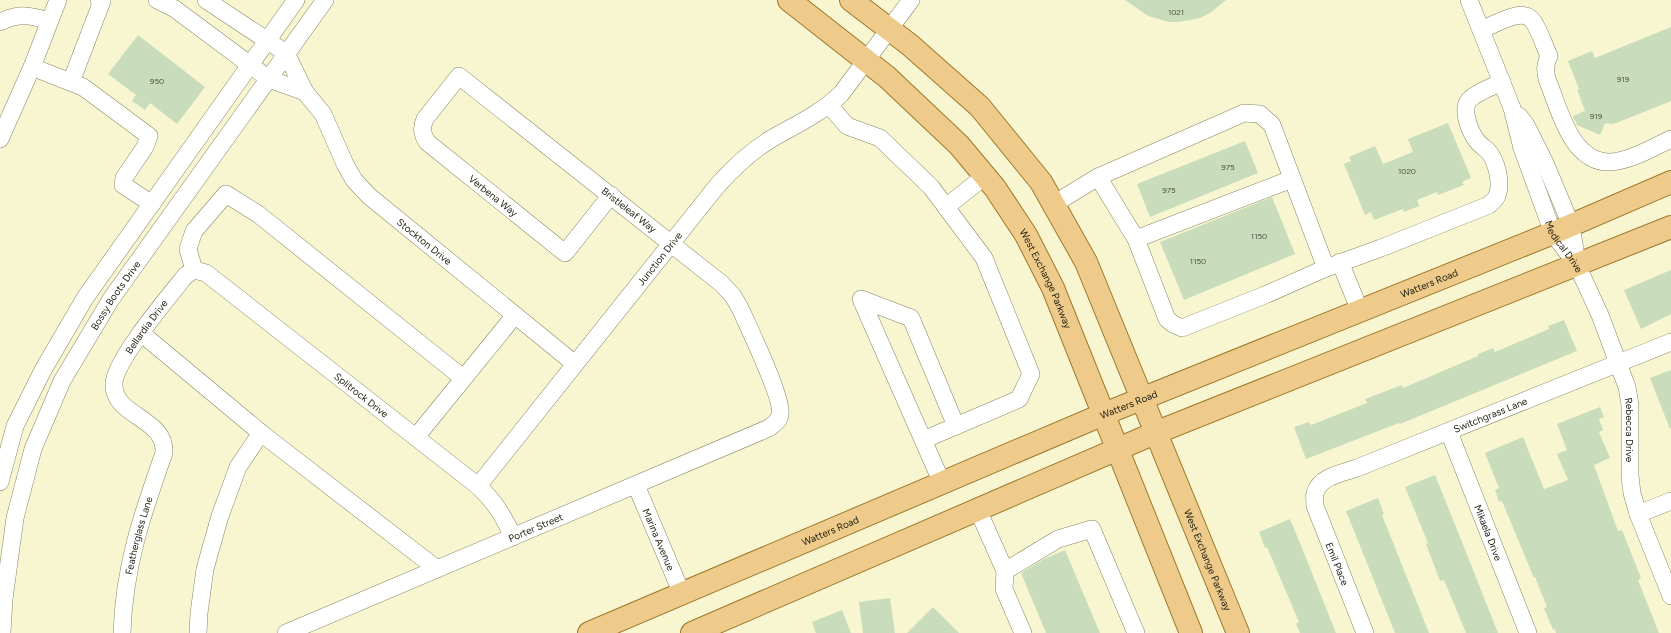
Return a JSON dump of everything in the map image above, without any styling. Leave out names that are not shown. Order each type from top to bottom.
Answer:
[{"type":"main road","name":"West Exchange Parkway","points":[[789,0],[887,77],[960,145],[995,188],[1026,235],[1053,288],[1191,633]]},
{"type":"main road","name":"West Exchange Parkway","points":[[851,0],[890,29],[980,106],[1041,182],[1086,262],[1238,633]]},
{"type":"main road","name":"Watters Road","points":[[589,633],[1142,398],[1562,229],[1671,182]]},
{"type":"main road","points":[[697,632],[1155,433],[1577,266],[1671,227]]},
{"type":"street","points":[[0,139],[32,67],[58,0]]},
{"type":"street","points":[[70,82],[102,1],[99,0]]},
{"type":"street","points":[[157,0],[175,9],[268,79],[305,92]]},
{"type":"street","name":"Stockton Drive","points":[[206,0],[286,53],[305,92],[323,114],[345,164],[354,180],[369,196],[575,364]]},
{"type":"street","points":[[0,482],[15,426],[43,370],[85,298],[296,0]]},
{"type":"street","name":"Bossy Boots Drive","points":[[2,633],[2,614],[15,518],[33,449],[62,381],[111,298],[325,0]]},
{"type":"street","name":"Junction Drive","points":[[478,486],[717,186],[751,152],[771,139],[810,118],[829,105],[841,94],[911,0]]},
{"type":"street","name":"Medical Drive","points":[[1469,0],[1512,108],[1526,125],[1545,163],[1562,229],[1577,266]]},
{"type":"street","points":[[1481,30],[1519,14],[1527,16],[1533,20],[1549,56],[1546,62],[1545,71],[1547,79],[1569,134],[1582,152],[1594,159],[1611,162],[1625,159],[1671,139]]},
{"type":"street","points":[[0,22],[9,18],[29,15],[49,21]]},
{"type":"street","points":[[32,67],[82,87],[149,136],[145,147],[124,178],[123,185],[152,204]]},
{"type":"street","name":"Bristleleaf Way","points":[[459,76],[722,284],[733,296],[740,308],[779,398],[780,415]]},
{"type":"street","name":"Verbena Way","points":[[459,76],[425,119],[422,132],[424,137],[427,142],[565,253],[610,195]]},
{"type":"street","points":[[1098,177],[1136,239],[1168,319],[1182,328],[1265,295],[1333,265],[1381,248],[1490,205],[1497,197],[1499,185],[1495,164],[1489,152],[1477,141],[1472,132],[1466,113],[1466,106],[1473,97],[1502,82]]},
{"type":"street","points":[[829,105],[847,126],[880,138],[931,187],[984,258],[1031,374],[1019,399],[922,440]]},
{"type":"street","points":[[1054,204],[1098,177],[1244,114],[1260,114],[1272,125],[1292,179],[1333,265],[1360,311]]},
{"type":"street","points":[[946,207],[985,176]]},
{"type":"street","points":[[1136,239],[1292,179]]},
{"type":"street","points":[[194,270],[188,249],[194,231],[226,194],[258,214],[463,378]]},
{"type":"street","name":"Rebecca Drive","points":[[1577,266],[1600,315],[1628,387],[1630,405],[1630,476],[1632,493],[1638,514],[1671,596]]},
{"type":"street","name":"Bellardia Drive","points":[[163,441],[156,430],[122,404],[114,391],[114,383],[116,373],[141,333],[186,275],[194,270]]},
{"type":"street","name":"Splitrock Drive","points":[[194,270],[206,273],[478,486],[499,509],[513,537]]},
{"type":"street","points":[[942,483],[862,299],[911,318],[956,426]]},
{"type":"street","points":[[416,437],[515,315]]},
{"type":"street","points":[[141,333],[261,433],[437,569]]},
{"type":"street","name":"Switchgrass Lane","points":[[1315,494],[1320,484],[1330,477],[1449,432],[1671,342]]},
{"type":"street","points":[[43,370],[62,381]]},
{"type":"street","name":"Porter Street","points":[[286,633],[769,428],[777,422],[780,415]]},
{"type":"street","name":"Mikaela Drive","points":[[1449,432],[1528,633]]},
{"type":"street","points":[[198,633],[205,569],[220,516],[238,467],[261,433]]},
{"type":"street","name":"Featherglass Lane","points":[[122,633],[123,607],[128,573],[141,519],[164,453],[163,441]]},
{"type":"street","name":"Marina Avenue","points":[[636,485],[682,594]]},
{"type":"street","name":"Emil Place","points":[[1315,494],[1315,506],[1319,518],[1365,633]]},
{"type":"street","points":[[1638,514],[1671,501]]},
{"type":"street","points":[[978,510],[1005,571],[1004,589],[1023,633]]},
{"type":"street","points":[[1005,571],[1058,539],[1092,528],[1136,633]]},
{"type":"building","points":[[1125,0],[1226,0],[1210,13],[1200,18],[1179,22],[1169,22],[1148,16]]},
{"type":"building","points":[[1671,27],[1671,101],[1619,122],[1612,124],[1605,123],[1600,135],[1577,125],[1573,116],[1585,111],[1577,89],[1579,89],[1568,61],[1592,51],[1595,58]]},
{"type":"building","points":[[138,35],[205,87],[177,124],[150,103],[145,110],[132,101],[136,95],[108,74]]},
{"type":"building","points":[[1448,123],[1471,178],[1462,182],[1464,185],[1438,195],[1437,192],[1417,200],[1419,206],[1404,212],[1403,209],[1374,220],[1371,212],[1365,215],[1344,164],[1351,161],[1349,157],[1375,146],[1383,164],[1413,152],[1408,139]]},
{"type":"building","points":[[1245,141],[1258,173],[1150,217],[1137,184]]},
{"type":"building","points":[[1272,197],[1295,254],[1184,300],[1160,242]]},
{"type":"building","points":[[1671,270],[1671,314],[1641,329],[1624,290]]},
{"type":"building","points":[[1564,320],[1577,351],[1400,424],[1399,423],[1306,459],[1294,427],[1309,422],[1311,425],[1367,403],[1365,399],[1402,385],[1403,388],[1478,356],[1478,354],[1493,348],[1495,352],[1549,329],[1548,326]]},
{"type":"building","points":[[1671,370],[1671,428],[1670,429],[1650,378]]},
{"type":"building","points":[[1600,407],[1604,417],[1599,419],[1603,430],[1599,432],[1610,458],[1594,465],[1618,531],[1622,530],[1641,578],[1638,580],[1659,633],[1556,633],[1555,629],[1553,630],[1544,608],[1547,607],[1535,577],[1534,578],[1502,501],[1499,502],[1495,490],[1499,488],[1485,453],[1523,437],[1544,489],[1568,480],[1557,454],[1567,450],[1557,424]]},
{"type":"building","points":[[1435,475],[1498,633],[1466,633],[1444,580],[1440,581],[1426,544],[1428,543],[1405,487]]},
{"type":"building","points":[[1378,498],[1384,514],[1382,515],[1429,633],[1395,633],[1346,511]]},
{"type":"building","points":[[1290,519],[1336,633],[1300,633],[1296,624],[1299,622],[1267,547],[1265,548],[1259,532]]},
{"type":"building","points":[[1065,550],[1100,633],[1046,633],[1021,573],[1044,559]]},
{"type":"building","points":[[890,598],[895,633],[863,633],[859,602]]},
{"type":"building","points":[[933,607],[959,633],[907,633]]},
{"type":"building","points":[[842,610],[851,633],[816,633],[812,622]]}]
